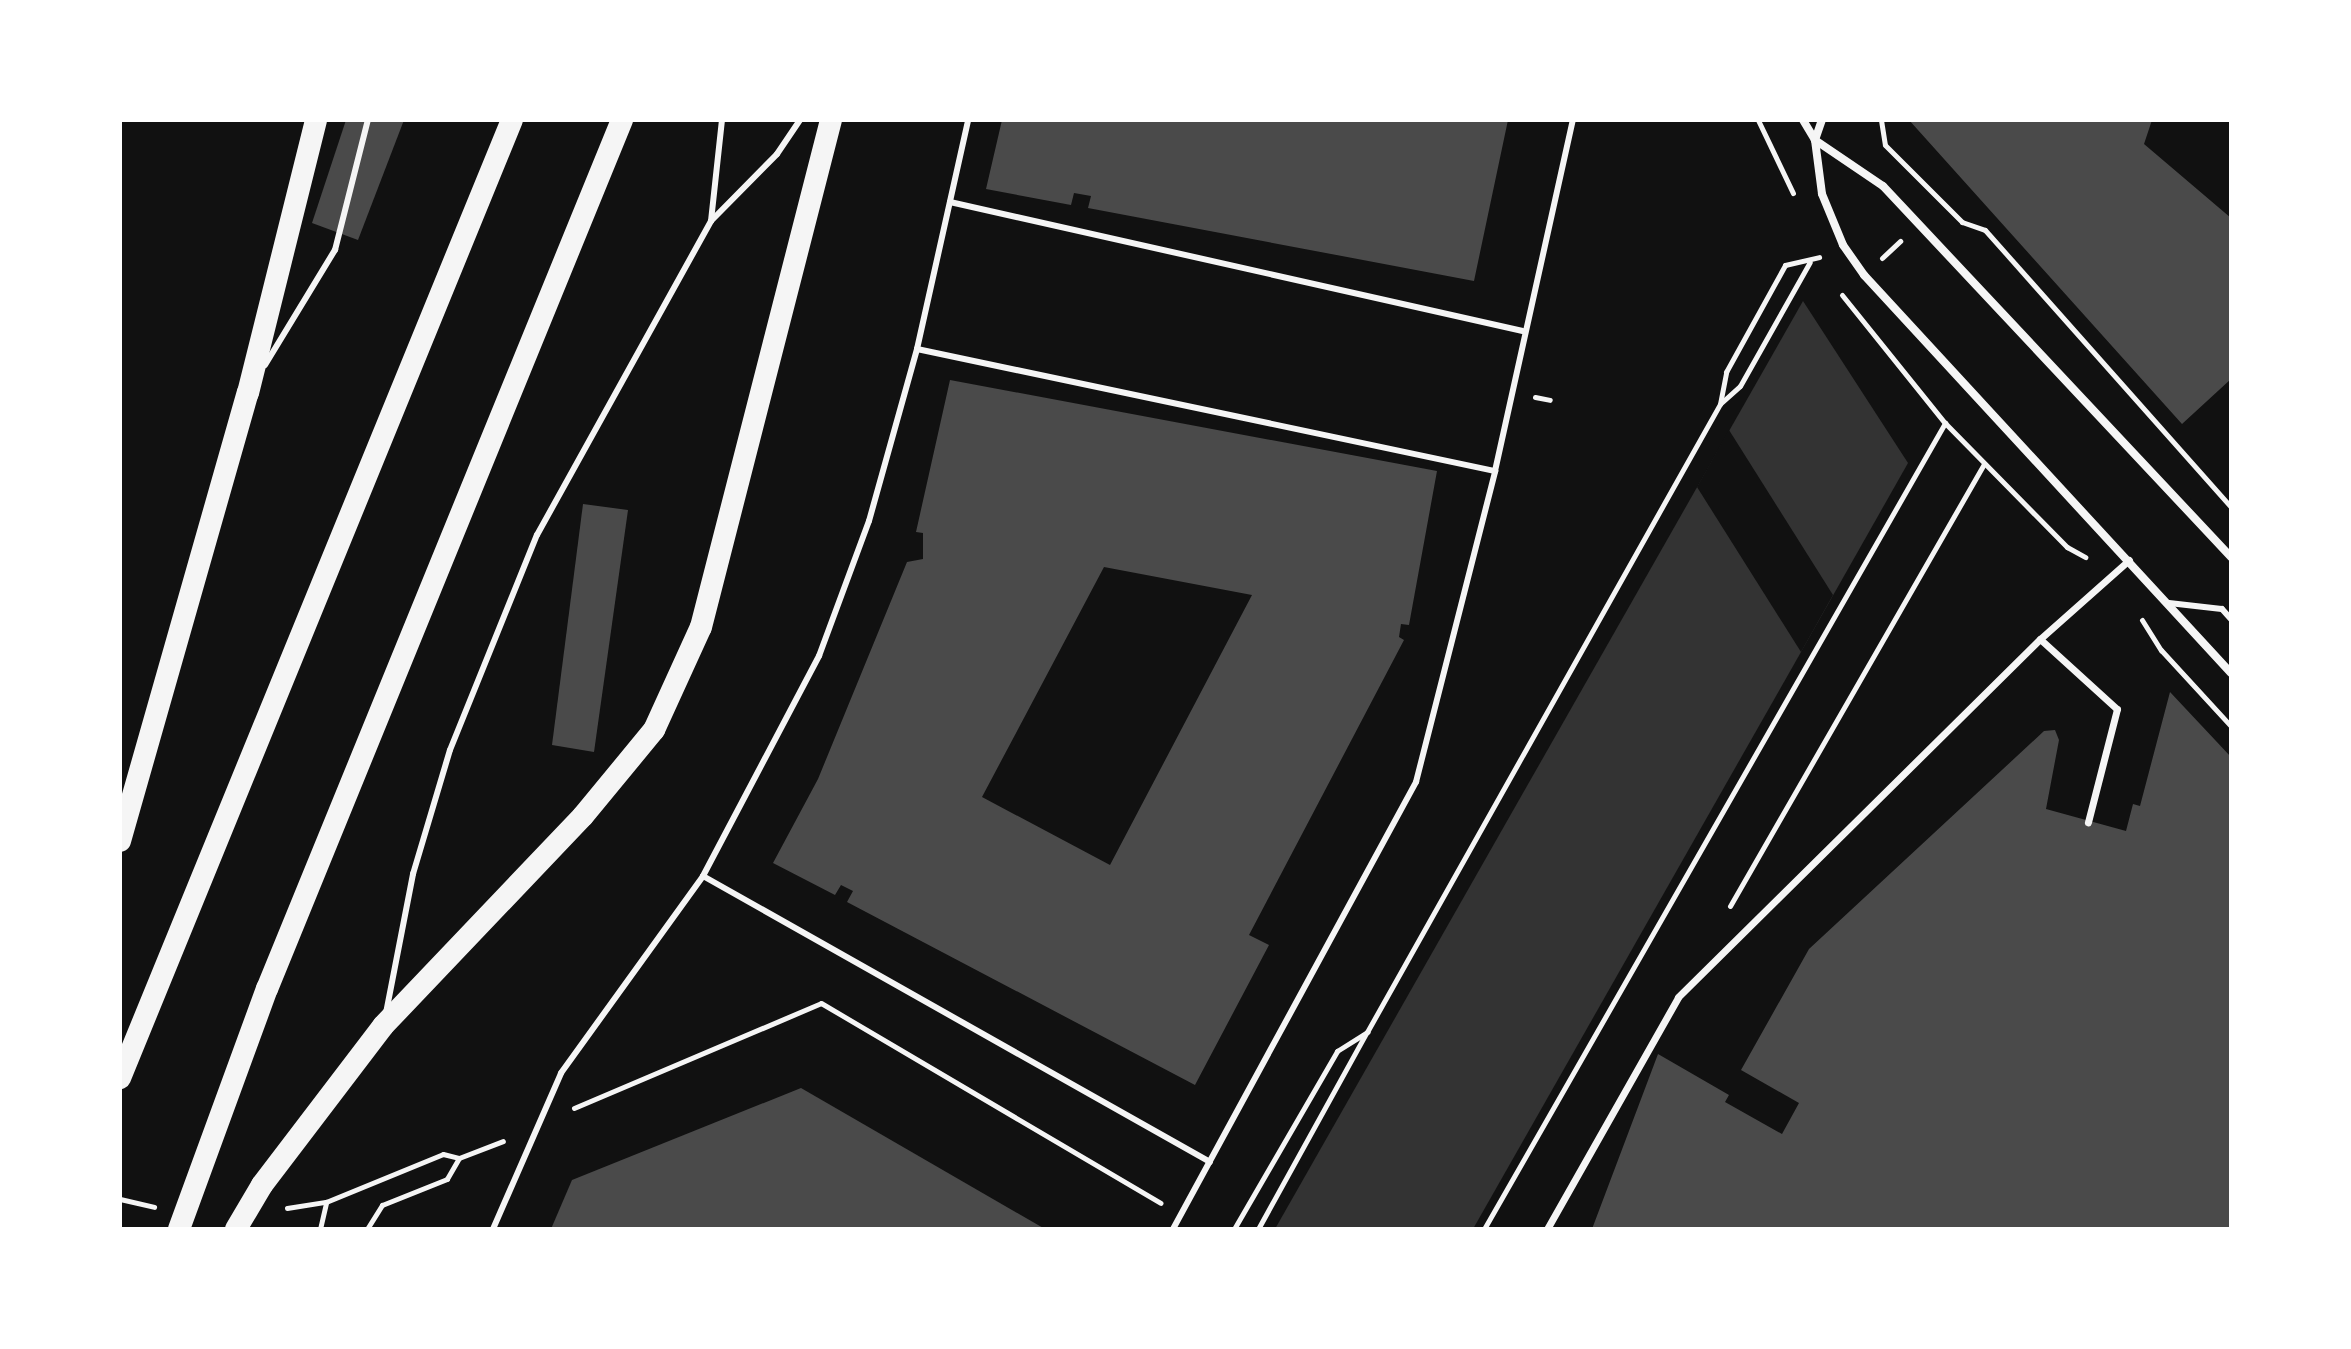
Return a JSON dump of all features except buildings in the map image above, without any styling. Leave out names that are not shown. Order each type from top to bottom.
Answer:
[{"type":"highway","points":[[120,841],[248,393],[316,120]]},
{"type":"highway","points":[[120,1078],[512,120]]},
{"type":"highway","points":[[179,1229],[267,989],[622,120]]},
{"type":"highway","points":[[236,1229],[262,1185],[383,1026],[583,816],[654,730],[701,627],[831,120]]},
{"type":"street","points":[[1803,120],[1815,140],[1822,194],[1843,245],[1864,275],[2231,673]]},
{"type":"street","points":[[1815,140],[1822,120]]},
{"type":"street","points":[[1815,140],[1883,186],[2231,557]]},
{"type":"street","points":[[1547,1229],[1678,997],[2040,639],[2129,560]]},
{"type":"street","points":[[2040,639],[2117,709],[2088,822]]},
{"type":"lane","points":[[248,393],[335,250],[368,120]]},
{"type":"lane","points":[[711,221],[722,120]]},
{"type":"lane","points":[[383,1026],[413,874],[450,750],[537,535],[711,221],[777,154],[800,120]]},
{"type":"lane","points":[[493,1229],[561,1073],[703,876],[819,656],[869,521],[917,349],[968,120]]},
{"type":"lane","points":[[1173,1229],[1416,782],[1495,471],[1523,331],[1573,120]]},
{"type":"lane","points":[[950,202],[1523,331]]},
{"type":"lane","points":[[917,349],[1495,471]]},
{"type":"lane","points":[[2169,603],[2222,609],[2231,619]]},
{"type":"lane","points":[[703,876],[1210,1162]]},
{"type":"path","points":[[1758,120],[1799,208]]},
{"type":"path","points":[[1881,120],[1885,145],[1962,222],[1985,230],[2231,507]]},
{"type":"path","points":[[1882,258],[1904,237]]},
{"type":"path","points":[[1814,245],[1824,266]]},
{"type":"path","points":[[1720,404],[1726,372],[1785,265],[1810,262],[1819,257]]},
{"type":"path","points":[[1258,1229],[1720,404],[1740,386],[1810,262]]},
{"type":"path","points":[[1836,285],[1945,423],[2067,547],[2108,577],[2161,650],[2231,726]]},
{"type":"path","points":[[1484,1229],[1945,423]]},
{"type":"path","points":[[1725,915],[1984,464]]},
{"type":"path","points":[[320,1229],[326,1202],[443,1154],[459,1158],[537,1127],[613,1088],[821,1003],[1181,1215]]},
{"type":"path","points":[[1234,1229],[1337,1051],[1367,1032]]},
{"type":"path","points":[[367,1229],[382,1205],[447,1179],[459,1158]]},
{"type":"shaded area","points":[[1803,301],[1908,463],[1473,1229],[1275,1229]]},
{"type":"pier","points":[[1729,430],[1833,595],[1801,652],[1697,487]]}]
